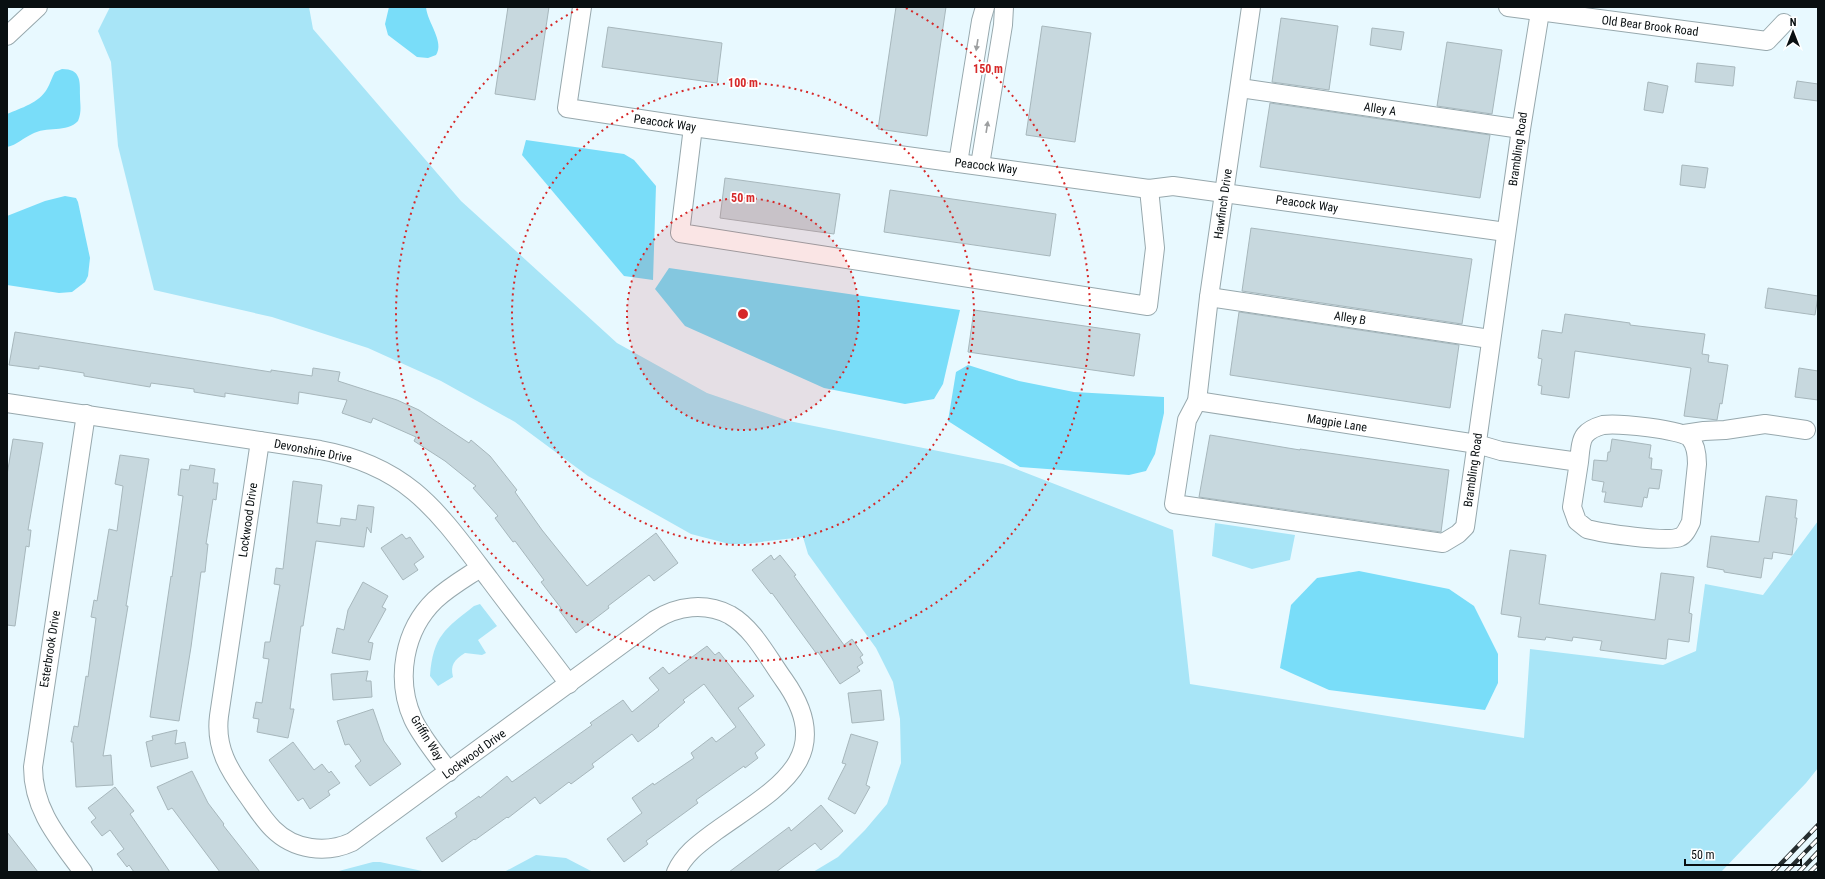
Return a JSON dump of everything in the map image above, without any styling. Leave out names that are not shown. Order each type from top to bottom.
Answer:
[{"type":"street","points":[[7,36],[38,7]]},
{"type":"street","name":"Peacock Way","points":[[582,7],[567,108],[693,127],[1149,189],[1173,186],[1225,192],[1506,232]]},
{"type":"street","points":[[958,163],[981,20],[986,7]]},
{"type":"street","points":[[980,165],[1003,25],[1004,7]]},
{"type":"street","name":"Hawfinch Drive","points":[[1197,401],[1209,297],[1251,7]]},
{"type":"street","name":"Old Bear Brook Road","points":[[1508,7],[1767,41],[1784,23]]},
{"type":"street","name":"Brambling Road","points":[[1197,401],[1187,420],[1174,504],[1443,543],[1458,534],[1465,527],[1520,129],[1540,12]]},
{"type":"street","name":"Alley A","points":[[1240,88],[1520,129]]},
{"type":"street","points":[[693,127],[680,233],[1148,306],[1155,248],[1149,189]]},
{"type":"street","name":"Alley B","points":[[1209,297],[1490,339]]},
{"type":"street","name":"Magpie Lane","points":[[1197,401],[1477,444],[1501,451],[1579,462]]},
{"type":"street","name":"Devonshire Drive","points":[[7,403],[345,455],[392,475],[413,490],[432,507],[569,684]]},
{"type":"street","name":"Esterbrook Drive","points":[[83,872],[46,819],[36,794],[33,767],[86,414]]},
{"type":"street","points":[[1684,434],[1765,424],[1806,430]]},
{"type":"street","points":[[1610,425],[1673,431],[1684,434],[1690,438],[1694,446],[1697,464],[1688,528],[1681,537],[1667,540],[1595,531],[1582,525],[1577,521],[1572,507],[1579,462],[1583,437],[1600,426],[1610,425]]},
{"type":"street","name":"Lockwood Drive","points":[[260,441],[218,721],[220,747],[230,771],[265,820],[277,833],[293,843],[317,849],[341,846],[358,839],[665,614],[683,608],[701,607],[725,613],[745,627],[796,696],[802,713],[805,731],[803,749],[796,766],[780,784],[694,847],[676,872]]},
{"type":"street","name":"Griffin Way","points":[[449,772],[413,718],[405,692],[404,664],[410,638],[426,610],[442,594],[480,568]]},
{"type":"shaded area","points":[[110,7],[309,7],[313,29],[461,201],[617,343],[707,393],[789,421],[1003,464],[1173,530],[1190,684],[1524,738],[1530,649],[1663,665],[1696,651],[1705,584],[1763,595],[1818,521],[1818,768],[1806,783],[1721,872],[813,872],[838,857],[865,830],[887,804],[901,763],[900,719],[893,682],[876,648],[808,554],[803,537],[744,544],[729,544],[691,534],[588,476],[515,422],[441,381],[368,348],[272,317],[154,290],[118,146],[111,62],[98,31]]},
{"type":"shaded area","points":[[389,7],[426,7],[437,38],[438,50],[436,55],[428,58],[417,57],[388,35],[385,24]]},
{"type":"shaded area","points":[[62,69],[73,71],[78,77],[80,85],[80,114],[78,121],[68,127],[38,132],[14,145],[7,147],[7,114],[35,101],[44,94],[55,72]]},
{"type":"shaded area","points":[[526,140],[624,154],[634,160],[656,186],[653,280],[624,276],[522,155]]},
{"type":"shaded area","points":[[65,196],[76,198],[78,202],[90,258],[88,276],[85,282],[72,292],[59,293],[7,285],[7,216],[45,201]]},
{"type":"shaded area","points":[[669,268],[960,310],[943,384],[934,399],[905,404],[824,388],[685,326],[655,289]]},
{"type":"shaded area","points":[[968,365],[1019,381],[1074,392],[1164,397],[1164,413],[1155,454],[1146,471],[1129,475],[1020,467],[948,421],[956,372]]},
{"type":"shaded area","points":[[1215,523],[1295,535],[1290,560],[1252,569],[1212,556]]},
{"type":"shaded area","points":[[1359,571],[1449,589],[1474,606],[1498,654],[1498,683],[1485,710],[1329,690],[1280,668],[1291,605],[1317,578]]},
{"type":"shaded area","points":[[480,604],[497,626],[478,640],[486,653],[482,655],[465,653],[454,663],[452,669],[453,677],[438,686],[430,676],[434,651],[438,642],[442,635],[455,621],[474,606]]},
{"type":"shaded area","points":[[536,855],[566,858],[593,872],[504,872]]},
{"type":"shaded area","points":[[373,862],[380,862],[427,872],[335,872]]},
{"type":"building","points":[[508,7],[549,7],[535,100],[495,94]]},
{"type":"building","points":[[896,7],[946,7],[927,136],[878,129]]},
{"type":"building","points":[[1281,18],[1338,26],[1329,90],[1272,82]]},
{"type":"building","points":[[1042,26],[1091,33],[1075,142],[1026,135]]},
{"type":"building","points":[[608,27],[722,43],[717,83],[602,67]]},
{"type":"building","points":[[1372,28],[1404,32],[1401,50],[1370,45]]},
{"type":"building","points":[[1447,42],[1502,50],[1492,114],[1437,106]]},
{"type":"building","points":[[1697,63],[1735,67],[1733,86],[1695,82]]},
{"type":"building","points":[[1797,81],[1818,84],[1818,101],[1794,98]]},
{"type":"building","points":[[1648,82],[1668,86],[1663,113],[1644,110]]},
{"type":"building","points":[[1270,103],[1490,135],[1480,198],[1260,167]]},
{"type":"building","points":[[1682,165],[1708,168],[1705,188],[1680,185]]},
{"type":"building","points":[[725,178],[840,194],[834,234],[720,218]]},
{"type":"building","points":[[890,190],[1056,214],[1050,256],[884,232]]},
{"type":"building","points":[[1251,228],[1472,259],[1462,324],[1242,291]]},
{"type":"building","points":[[1768,288],[1818,296],[1815,315],[1765,308]]},
{"type":"building","points":[[974,310],[1140,334],[1134,376],[968,352]]},
{"type":"building","points":[[1239,312],[1459,345],[1450,408],[1230,375]]},
{"type":"building","points":[[1565,314],[1630,323],[1630,325],[1705,334],[1702,354],[1709,355],[1708,362],[1728,365],[1722,404],[1720,403],[1717,420],[1684,416],[1691,368],[1644,361],[1575,351],[1569,398],[1541,394],[1542,386],[1538,385],[1542,359],[1538,358],[1542,330],[1562,333]]},
{"type":"building","points":[[15,332],[271,372],[271,370],[312,376],[313,368],[340,372],[338,381],[397,400],[419,410],[469,443],[471,440],[490,456],[517,490],[515,492],[542,530],[587,586],[656,533],[678,563],[654,581],[649,575],[608,606],[609,608],[576,633],[559,610],[561,608],[541,582],[544,580],[515,541],[513,542],[495,518],[498,516],[473,488],[476,486],[445,461],[414,441],[416,437],[373,418],[371,423],[342,413],[347,400],[299,392],[298,404],[225,393],[225,397],[194,392],[194,389],[151,383],[150,387],[84,376],[84,373],[39,366],[39,369],[9,365]]},
{"type":"building","points":[[1799,368],[1818,371],[1818,400],[1795,397]]},
{"type":"building","points":[[1210,435],[1300,450],[1449,470],[1441,532],[1199,497]]},
{"type":"building","points":[[13,439],[43,443],[28,530],[31,530],[29,547],[26,546],[15,626],[7,625],[7,475]]},
{"type":"building","points":[[1612,439],[1651,445],[1649,458],[1652,458],[1651,469],[1662,470],[1659,489],[1649,488],[1647,498],[1644,497],[1642,507],[1604,502],[1606,492],[1602,492],[1604,482],[1592,480],[1594,460],[1607,461]]},
{"type":"building","points":[[120,455],[149,459],[126,606],[128,606],[103,756],[111,755],[113,785],[76,787],[73,742],[71,742],[74,726],[78,727],[86,676],[88,677],[96,618],[91,617],[94,600],[97,601],[109,529],[117,531],[123,486],[115,484]]},
{"type":"building","points":[[190,465],[215,469],[213,483],[218,483],[216,500],[213,499],[206,544],[208,544],[205,572],[201,572],[179,721],[150,717],[183,496],[178,495],[181,469],[189,470]]},
{"type":"building","points":[[293,481],[322,485],[317,523],[340,526],[341,518],[356,520],[358,505],[374,507],[371,533],[367,527],[364,547],[316,541],[303,626],[301,626],[290,709],[294,709],[288,738],[257,732],[259,719],[253,718],[256,702],[262,703],[269,659],[263,658],[265,642],[270,642],[280,585],[274,584],[276,568],[283,569]]},
{"type":"building","points":[[1766,496],[1797,500],[1795,518],[1797,518],[1792,555],[1773,552],[1772,559],[1764,558],[1761,578],[1724,572],[1724,570],[1707,567],[1711,536],[1759,542]]},
{"type":"building","points":[[402,534],[406,539],[410,537],[424,557],[414,564],[418,570],[403,580],[381,548]]},
{"type":"building","points":[[1510,550],[1546,555],[1539,604],[1655,620],[1661,573],[1694,577],[1689,613],[1692,614],[1689,642],[1668,639],[1666,659],[1600,650],[1602,641],[1573,637],[1572,641],[1546,637],[1545,640],[1518,637],[1521,617],[1501,614]]},
{"type":"building","points":[[771,555],[774,560],[780,555],[796,575],[794,576],[844,645],[852,639],[863,655],[860,657],[863,663],[857,667],[860,671],[840,684],[818,652],[816,653],[772,593],[771,594],[752,570]]},
{"type":"building","points":[[363,582],[388,596],[382,607],[386,609],[368,642],[373,643],[370,660],[332,653],[337,628],[344,630],[348,610]]},
{"type":"building","points":[[707,646],[715,655],[719,652],[754,696],[738,708],[765,745],[755,753],[758,758],[745,768],[744,766],[696,800],[698,803],[646,841],[648,844],[624,862],[607,839],[642,813],[632,798],[653,783],[654,785],[694,758],[691,753],[712,737],[716,742],[736,727],[704,684],[683,700],[685,702],[658,725],[659,726],[638,742],[632,734],[592,764],[594,767],[571,784],[569,782],[540,804],[535,797],[508,818],[507,817],[475,840],[474,839],[442,862],[426,838],[457,817],[455,813],[479,796],[480,798],[507,776],[512,782],[592,725],[590,723],[623,700],[632,712],[659,690],[649,678],[663,667],[669,674]]},
{"type":"building","points":[[368,671],[366,681],[371,681],[372,697],[333,700],[331,674]]},
{"type":"building","points":[[881,690],[884,720],[852,723],[848,693]]},
{"type":"building","points":[[373,709],[384,741],[401,764],[370,786],[355,766],[361,761],[349,744],[345,745],[337,721]]},
{"type":"building","points":[[177,730],[175,744],[185,742],[188,758],[151,767],[146,742],[153,740],[152,736]]},
{"type":"building","points":[[851,734],[878,742],[866,785],[870,787],[855,814],[828,799],[846,764],[842,763]]},
{"type":"building","points":[[293,742],[314,770],[322,764],[329,773],[331,771],[340,783],[328,791],[330,795],[310,809],[303,798],[298,801],[269,760]]},
{"type":"building","points":[[192,771],[208,803],[224,824],[223,825],[260,872],[220,872],[172,808],[168,810],[157,787]]},
{"type":"building","points":[[115,787],[134,811],[130,814],[170,872],[134,872],[129,865],[127,867],[117,854],[124,849],[110,830],[102,836],[91,822],[96,818],[88,808]]},
{"type":"building","points":[[821,805],[843,831],[821,850],[815,843],[776,872],[729,872],[789,827],[791,831]]},
{"type":"building","points":[[7,832],[38,872],[7,872]]},
{"type":"railway","points":[[1773,872],[1818,825]]},
{"type":"railway","points":[[1786,872],[1818,839]]},
{"type":"railway","points":[[1799,872],[1818,852]]},
{"type":"railway","points":[[1810,872],[1818,864]]}]
